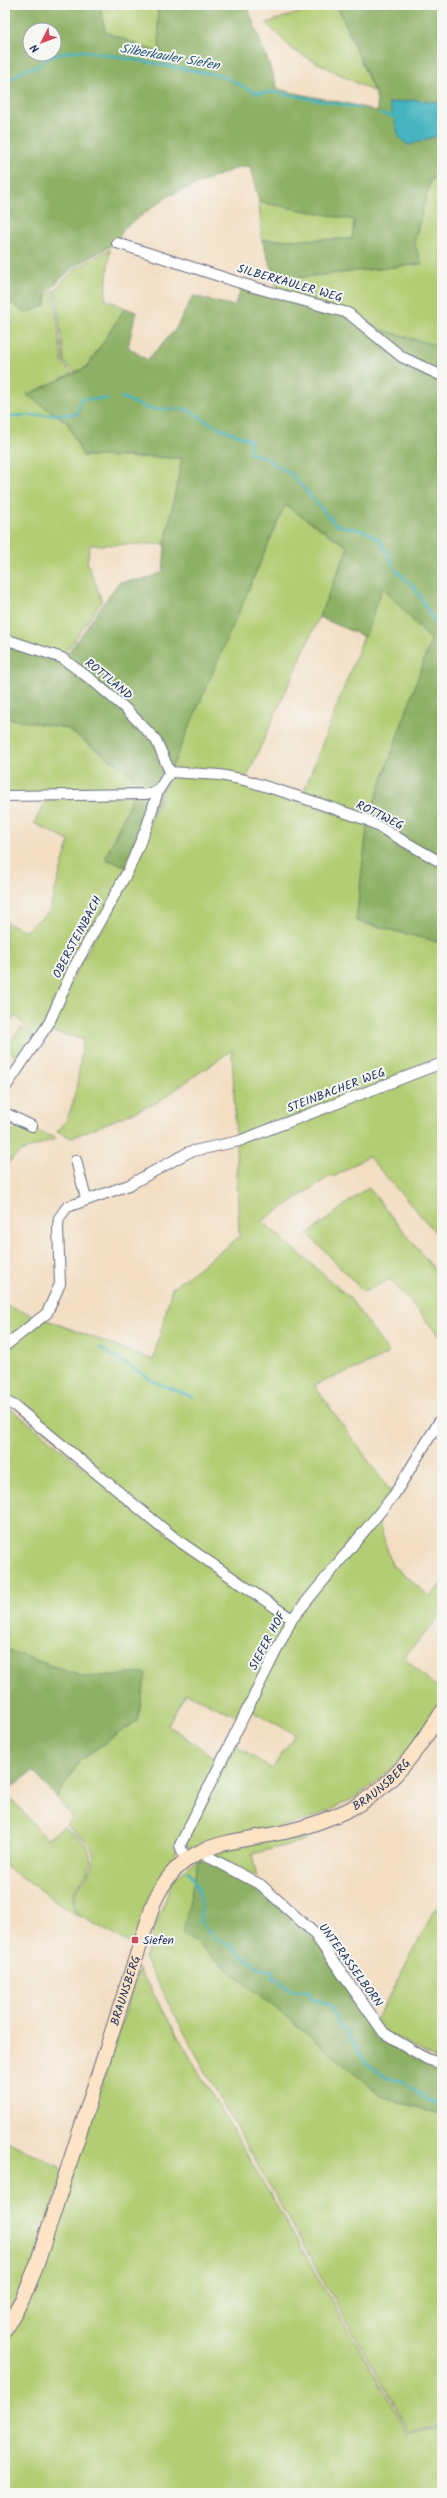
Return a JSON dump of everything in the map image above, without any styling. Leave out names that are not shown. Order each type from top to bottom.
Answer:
[{"type":"main road","name":"BRAUNSBERG","points":[[5,2329],[23,2298],[54,2217],[154,1902],[168,1876],[185,1859],[203,1849],[304,1827],[349,1809],[373,1794],[396,1774],[413,1755],[442,1712]]},
{"type":"street","name":"SILBERKAULER WEG","points":[[117,243],[253,287],[348,313],[402,356],[442,376]]},
{"type":"street","name":"ROTTLAND","points":[[5,640],[62,658],[93,681],[126,709],[156,740],[170,772]]},
{"type":"street","points":[[5,796],[48,797],[146,794],[158,791],[170,772]]},
{"type":"street","name":"ROTTWEG","points":[[170,772],[220,775],[245,780],[303,798],[367,820],[442,863]]},
{"type":"street","name":"OBERSTEINBACH","points":[[5,1088],[49,1023],[73,969],[128,871],[147,826],[158,791]]},
{"type":"street","name":"STEINBACHER WEG","points":[[86,1200],[128,1185],[189,1152],[239,1141],[442,1063]]},
{"type":"street","points":[[5,1113],[32,1126]]},
{"type":"street","points":[[5,1346],[28,1330],[47,1313],[60,1284],[59,1218],[67,1207],[86,1200],[76,1160]]},
{"type":"street","points":[[5,1402],[15,1406],[176,1539],[292,1619]]},
{"type":"street","name":"SIEFER HOF","points":[[185,1859],[180,1845],[292,1619],[390,1501],[442,1417]]},
{"type":"street","name":"UNTERASSELBORN","points":[[203,1849],[205,1855],[261,1885],[313,1932],[384,2033],[427,2059],[442,2064]]},
{"type":"green space","points":[[5,5],[100,5],[105,32],[160,53],[157,5],[247,5],[278,89],[354,105],[378,112],[376,95],[337,5],[442,5],[442,103],[415,100],[389,103],[394,117],[409,145],[442,134],[442,178],[431,179],[414,242],[422,264],[275,280],[262,240],[352,239],[354,220],[259,202],[250,166],[239,167],[170,195],[124,228],[117,242],[72,268],[46,294],[46,305],[26,313],[5,299]]},
{"type":"green space","points":[[100,5],[157,5],[160,53],[105,32]]},
{"type":"green space","points":[[323,5],[337,5],[374,92],[293,50],[266,23]]},
{"type":"green space","points":[[442,178],[442,347],[382,330],[355,317],[278,293],[275,280],[422,264],[414,242],[431,179]]},
{"type":"green space","points":[[259,202],[354,219],[353,239],[262,240]]},
{"type":"green space","points":[[110,249],[105,299],[125,308],[87,367],[75,372],[64,362],[56,289],[74,270]]},
{"type":"green space","points":[[243,285],[348,314],[382,330],[442,347],[442,407],[439,420],[442,423],[442,943],[356,921],[368,820],[431,641],[383,587],[365,637],[319,617],[348,547],[285,505],[129,867],[105,859],[134,794],[132,775],[66,728],[5,718],[5,641],[63,660],[119,582],[145,579],[163,572],[165,544],[182,458],[83,456],[67,422],[27,395],[87,367],[125,308],[136,312],[128,347],[147,360],[175,330],[193,296],[234,306]]},
{"type":"green space","points":[[54,290],[62,362],[73,373],[27,395],[67,422],[83,456],[182,458],[165,544],[90,545],[87,562],[102,601],[62,657],[5,638],[5,299],[26,313],[46,305],[47,295]]},
{"type":"green space","points":[[285,505],[348,547],[319,617],[246,779],[170,770]]},
{"type":"green space","points":[[383,587],[431,641],[368,820],[302,796]]},
{"type":"green space","points":[[5,718],[66,728],[132,775],[134,793],[5,795]]},
{"type":"green space","points":[[171,773],[220,776],[368,823],[356,921],[442,943],[442,1061],[236,1139],[232,1050],[156,1103],[71,1138],[57,1131],[69,1115],[73,1102],[83,1039],[53,1032],[50,1028],[58,1006],[130,872]]},
{"type":"green space","points":[[133,795],[105,859],[129,867],[37,1039],[16,1016],[5,1025],[5,922],[25,931],[49,912],[69,841],[34,823],[48,798]]},
{"type":"green space","points":[[22,1027],[34,1038],[19,1060],[5,1047]]},
{"type":"green space","points":[[442,1065],[442,1240],[368,1156],[334,1177],[332,1175],[262,1221],[349,1297],[389,1353],[363,1366],[314,1385],[393,1495],[291,1616],[238,1582],[5,1399],[5,1350],[44,1319],[153,1360],[172,1288],[239,1237],[236,1143]]},
{"type":"green space","points":[[23,1126],[56,1138],[19,1153],[5,1165],[5,1134]]},
{"type":"green space","points":[[368,1187],[442,1279],[442,1339],[390,1279],[364,1292],[308,1234]]},
{"type":"green space","points":[[5,1305],[38,1317],[5,1343]]},
{"type":"green space","points":[[5,1404],[176,1541],[290,1620],[241,1718],[186,1693],[168,1725],[219,1761],[177,1844],[175,1857],[149,1900],[136,1947],[80,1916],[75,1907],[75,1898],[78,1889],[90,1871],[93,1862],[93,1853],[88,1843],[66,1825],[73,1819],[57,1798],[80,1760],[138,1720],[145,1673],[83,1677],[5,1649]]},
{"type":"green space","points":[[378,1520],[392,1565],[430,1597],[442,1583],[442,1614],[404,1657],[442,1692],[442,1700],[396,1764],[373,1785],[346,1802],[316,1816],[286,1826],[225,1837],[189,1849],[186,1843],[232,1743],[272,1769],[295,1734],[248,1709],[293,1620]]},
{"type":"green space","points":[[5,1649],[83,1677],[146,1673],[138,1720],[80,1760],[57,1798],[33,1771],[5,1792]]},
{"type":"green space","points":[[5,1792],[47,1839],[64,1827],[80,1839],[87,1847],[91,1857],[90,1866],[73,1898],[73,1907],[79,1917],[5,1866]]},
{"type":"green space","points":[[285,1837],[307,1840],[252,1854],[257,1877],[217,1856],[216,1850]]},
{"type":"green space","points":[[198,1859],[384,2097],[442,2115],[442,2424],[410,2432],[233,2122],[144,1958],[173,1879]]},
{"type":"green space","points":[[198,1859],[227,1869],[260,1889],[312,1934],[383,2035],[442,2065],[442,2115],[384,2097],[183,1933]]},
{"type":"green space","points":[[442,1897],[442,2062],[385,2032],[376,2020]]},
{"type":"green space","points":[[139,1969],[409,2434],[442,2426],[442,2493],[5,2493],[5,2341],[25,2308],[50,2248]]},
{"type":"green space","points":[[5,2140],[65,2170],[33,2264],[5,2322]]},
{"type":"water","points":[[415,100],[442,103],[442,134],[409,145],[400,139],[389,103]]},
{"type":"waterway","name":"Silberkauler Siefen","points":[[5,84],[25,69],[37,67],[47,58],[71,51],[86,51],[223,76],[256,93],[275,92],[359,108]]},
{"type":"waterway","name":"Silberkauler Siefen","points":[[381,114],[396,117]]},
{"type":"waterway","points":[[121,397],[149,409],[186,409],[217,427],[250,440],[251,454],[262,456],[292,475],[336,525],[365,531],[380,540],[395,569],[414,587],[436,625],[442,628]]},
{"type":"waterway","points":[[5,416],[77,414],[81,399],[108,399]]},
{"type":"waterway","points":[[100,1348],[155,1382],[193,1397]]},
{"type":"waterway","points":[[188,1871],[200,1894],[200,1920],[211,1935],[226,1943],[259,1968],[272,1972],[274,1979],[280,1979],[283,1984],[292,1991],[310,1992],[310,1997],[331,2006],[338,2025],[346,2031],[365,2062],[386,2078],[403,2081],[426,2099],[442,2106]]},
{"type":"place","name":"Siefen","points":[[135,1940]]}]
